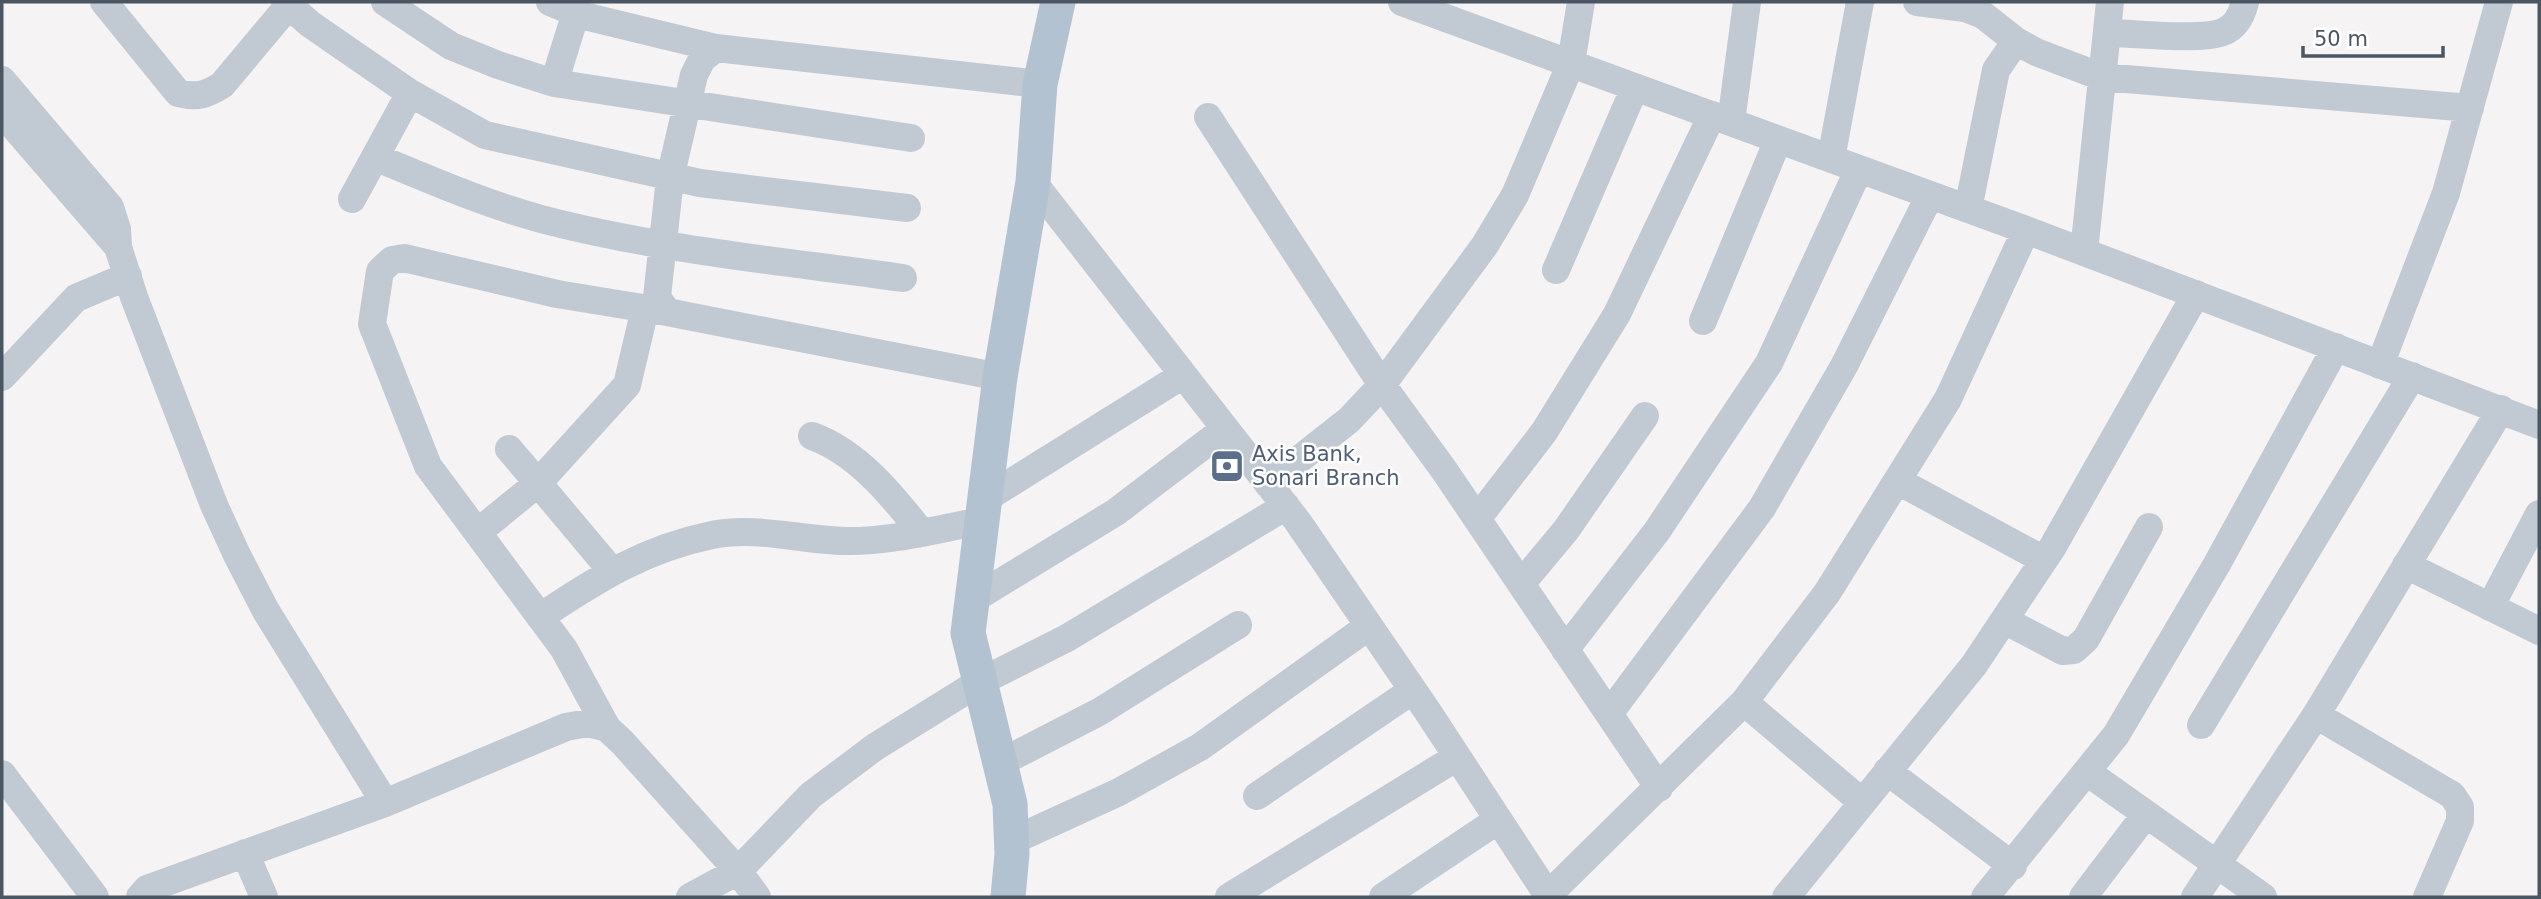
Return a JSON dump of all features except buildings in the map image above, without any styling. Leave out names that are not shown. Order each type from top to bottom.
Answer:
[{"type":"main road","points":[[1007,897],[1012,841],[1010,804],[968,634],[1000,377],[1033,182],[1040,84],[1058,2]]},
{"type":"street","points":[[104,2],[178,93],[194,98],[208,94],[222,85],[287,4],[310,24],[410,93],[485,135],[670,178],[907,208]]},
{"type":"street","points":[[385,2],[451,46],[554,83],[911,138]]},
{"type":"street","points":[[550,2],[584,16],[716,48],[1040,84]]},
{"type":"street","points":[[1402,2],[2026,230],[2539,425]]},
{"type":"street","points":[[1268,484],[1349,420],[1382,385],[1485,245],[1509,205],[1570,63],[1581,2]]},
{"type":"street","points":[[1477,519],[1544,432],[1617,314],[1722,119],[1747,2]]},
{"type":"street","points":[[1830,159],[1860,2]]},
{"type":"street","points":[[1917,2],[1965,8],[1983,15],[2017,41],[2102,77],[2470,108]]},
{"type":"street","points":[[2084,252],[2110,2]]},
{"type":"street","points":[[2107,33],[2202,35],[2222,32],[2234,25],[2245,2]]},
{"type":"street","points":[[2380,365],[2446,193],[2499,2]]},
{"type":"street","points":[[554,83],[574,19],[584,16]]},
{"type":"street","points":[[1968,209],[1996,70],[2017,41]]},
{"type":"street","points":[[478,532],[538,483],[627,385],[656,311],[670,178],[694,75],[702,59],[716,48]]},
{"type":"street","points":[[2,80],[110,207],[117,229],[118,247],[128,276],[214,505],[237,555],[266,611],[385,803]]},
{"type":"street","points":[[1556,270],[1635,87]]},
{"type":"street","points":[[352,200],[410,93]]},
{"type":"street","points":[[2,113],[118,247]]},
{"type":"street","points":[[1208,117],[1382,385],[1477,519],[1659,788]]},
{"type":"street","points":[[1703,321],[1778,139]]},
{"type":"street","points":[[377,158],[489,203],[542,219],[663,245],[903,278]]},
{"type":"street","points":[[1565,650],[1657,531],[1769,363],[1859,169]]},
{"type":"street","points":[[1033,182],[1286,506],[1413,690],[1548,897],[1744,702],[1827,593],[1948,398],[2026,230]]},
{"type":"street","points":[[1609,714],[1762,508],[1844,366],[1930,195]]},
{"type":"street","points":[[757,897],[738,872],[607,728],[564,649],[428,466],[372,324],[380,271],[392,260],[404,258],[557,294],[1000,377]]},
{"type":"street","points":[[2,377],[76,298],[128,276]]},
{"type":"street","points":[[1786,897],[1974,665],[2044,560],[2196,294]]},
{"type":"street","points":[[1985,897],[2013,866],[2116,735],[2210,575],[2336,347]]},
{"type":"street","points":[[540,617],[611,570],[674,545],[715,534],[754,531],[872,541],[921,532],[983,510],[1183,375]]},
{"type":"street","points":[[2201,725],[2412,376]]},
{"type":"street","points":[[2195,897],[2316,715],[2501,409]]},
{"type":"street","points":[[1521,584],[1566,530],[1644,416]]},
{"type":"street","points":[[972,600],[1116,512],[1225,429]]},
{"type":"street","points":[[813,436],[831,443],[893,496],[921,532]]},
{"type":"street","points":[[509,449],[611,570]]},
{"type":"street","points":[[1898,481],[2044,560]]},
{"type":"street","points":[[690,897],[738,872],[811,795],[876,747],[978,683],[1067,638],[1286,506]]},
{"type":"street","points":[[2490,607],[2539,514]]},
{"type":"street","points":[[2004,620],[2063,651],[2074,650],[2086,639],[2149,527]]},
{"type":"street","points":[[2406,565],[2539,631]]},
{"type":"street","points":[[1000,763],[1099,712],[1238,625]]},
{"type":"street","points":[[1012,841],[1119,792],[1200,747],[1369,626]]},
{"type":"street","points":[[1257,796],[1413,690]]},
{"type":"street","points":[[1744,702],[1862,802]]},
{"type":"street","points":[[2316,715],[2452,794],[2460,807],[2460,821],[2427,897]]},
{"type":"street","points":[[140,897],[147,889],[385,803],[566,727],[588,723],[607,728]]},
{"type":"street","points":[[1228,897],[1328,839],[1457,757]]},
{"type":"street","points":[[1887,771],[2013,866]]},
{"type":"street","points":[[2087,772],[2263,897]]},
{"type":"street","points":[[2,774],[95,897]]},
{"type":"street","points":[[2083,897],[2146,814]]},
{"type":"street","points":[[1383,897],[1498,820]]},
{"type":"street","points":[[244,853],[264,897]]},
{"type":"place","name":"Axis Bank, Sonari Branch","points":[[1227,466]]}]
